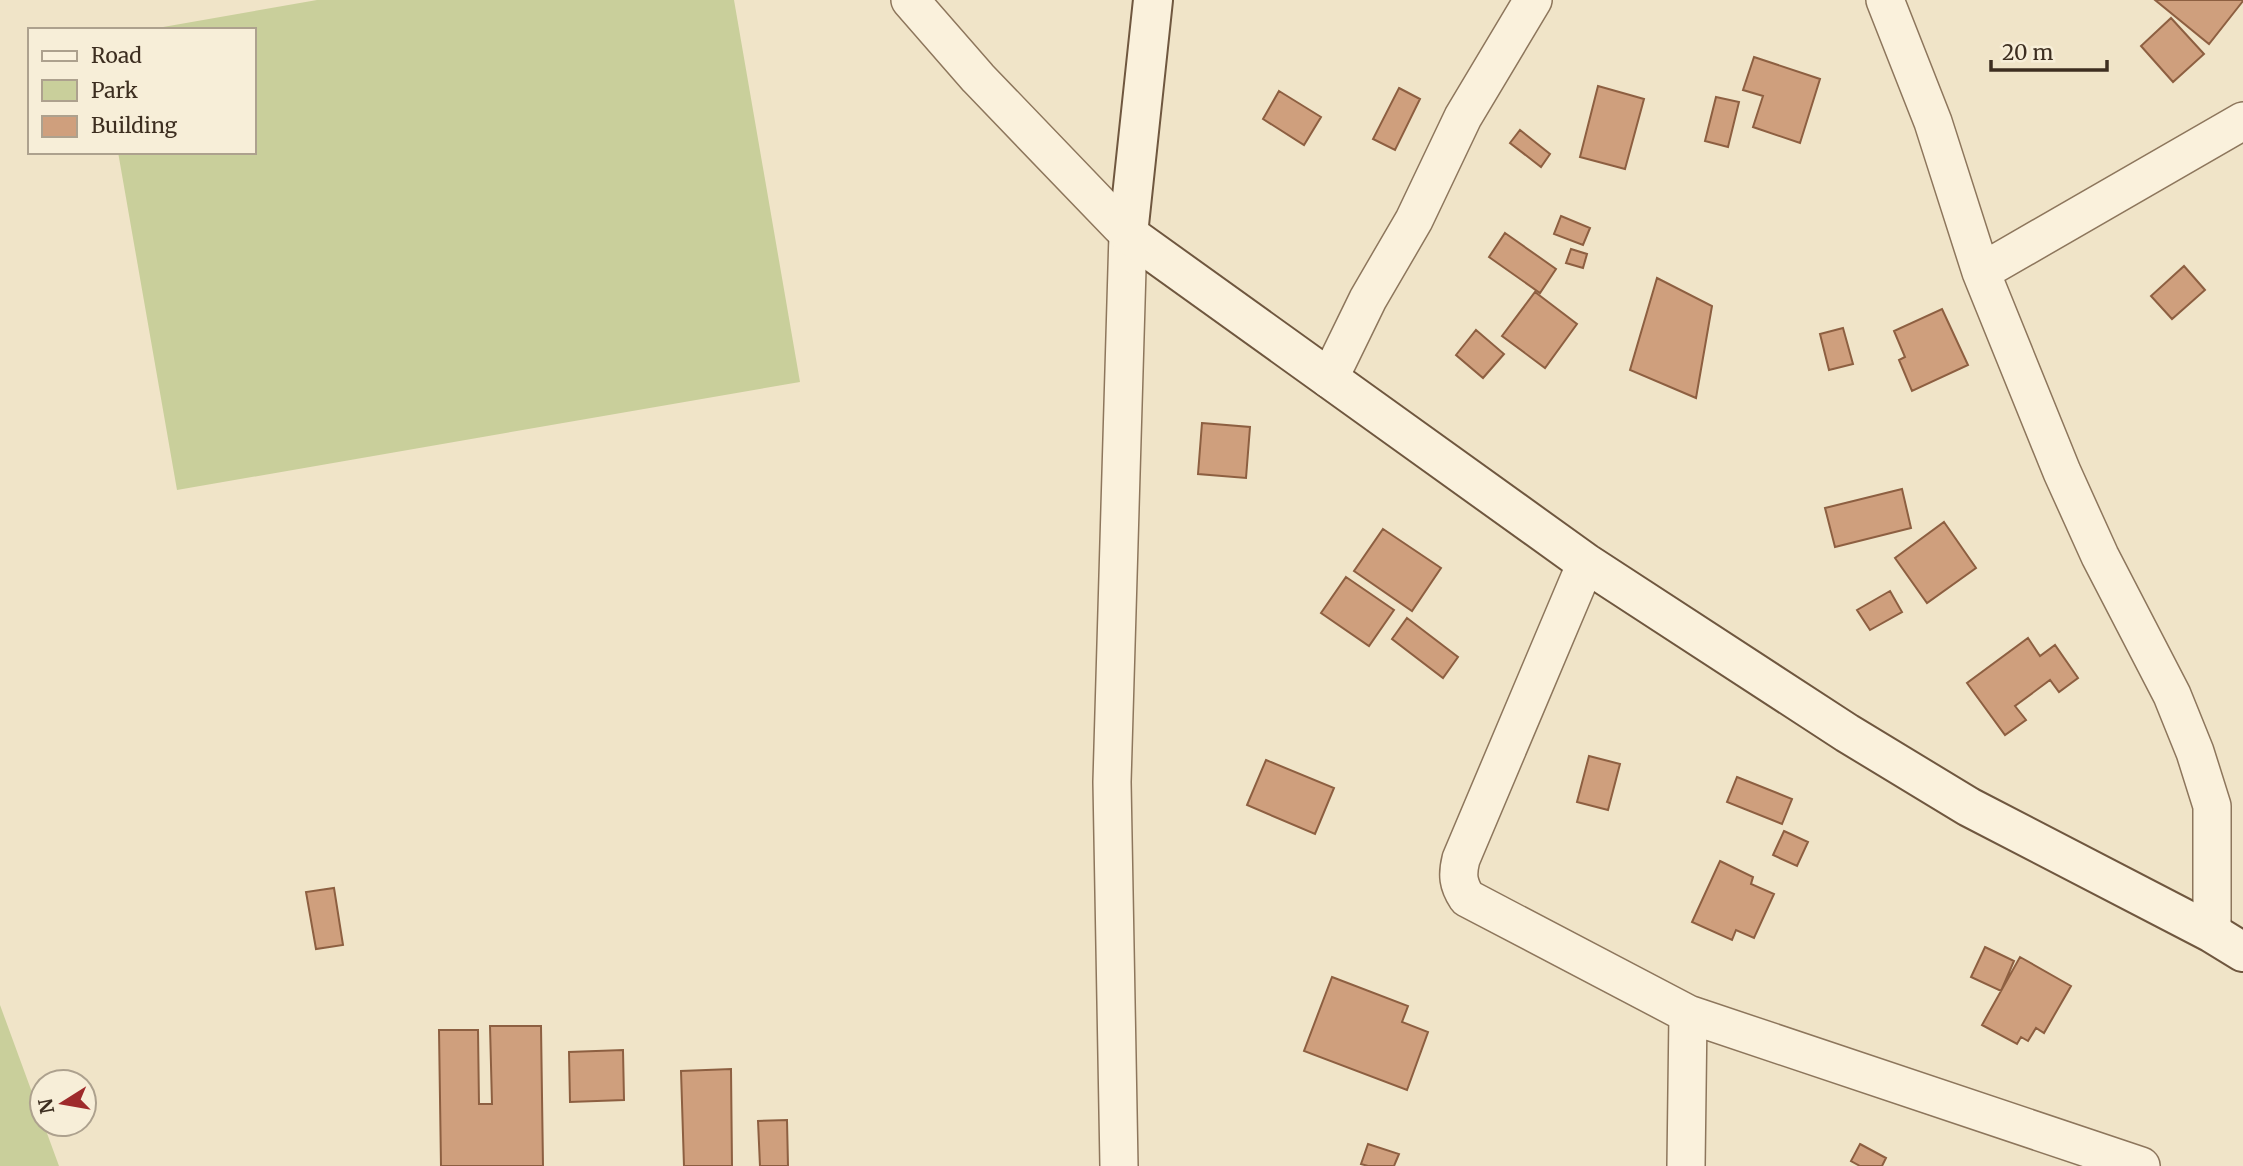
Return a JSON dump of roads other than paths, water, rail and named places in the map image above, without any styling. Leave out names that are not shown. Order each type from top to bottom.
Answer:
[{"type":"street","points":[[910,0],[978,78],[1128,234],[1329,379],[1586,563],[1907,771],[1969,807],[2227,943]]},
{"type":"street","points":[[1119,1166],[1112,782],[1128,234],[1153,0]]},
{"type":"street","points":[[1329,379],[1368,299],[1414,220],[1463,117],[1533,0]]},
{"type":"street","points":[[1885,0],[1933,122],[1981,272],[2062,472],[2100,556],[2172,695],[2195,752],[2212,806],[2227,943]]},
{"type":"street","points":[[1981,272],[2243,121]]},
{"type":"street","points":[[1586,563],[1461,859],[1458,874],[1460,887],[1467,898],[1688,1014],[2141,1166]]},
{"type":"street","points":[[1685,1166],[1688,1014]]}]
